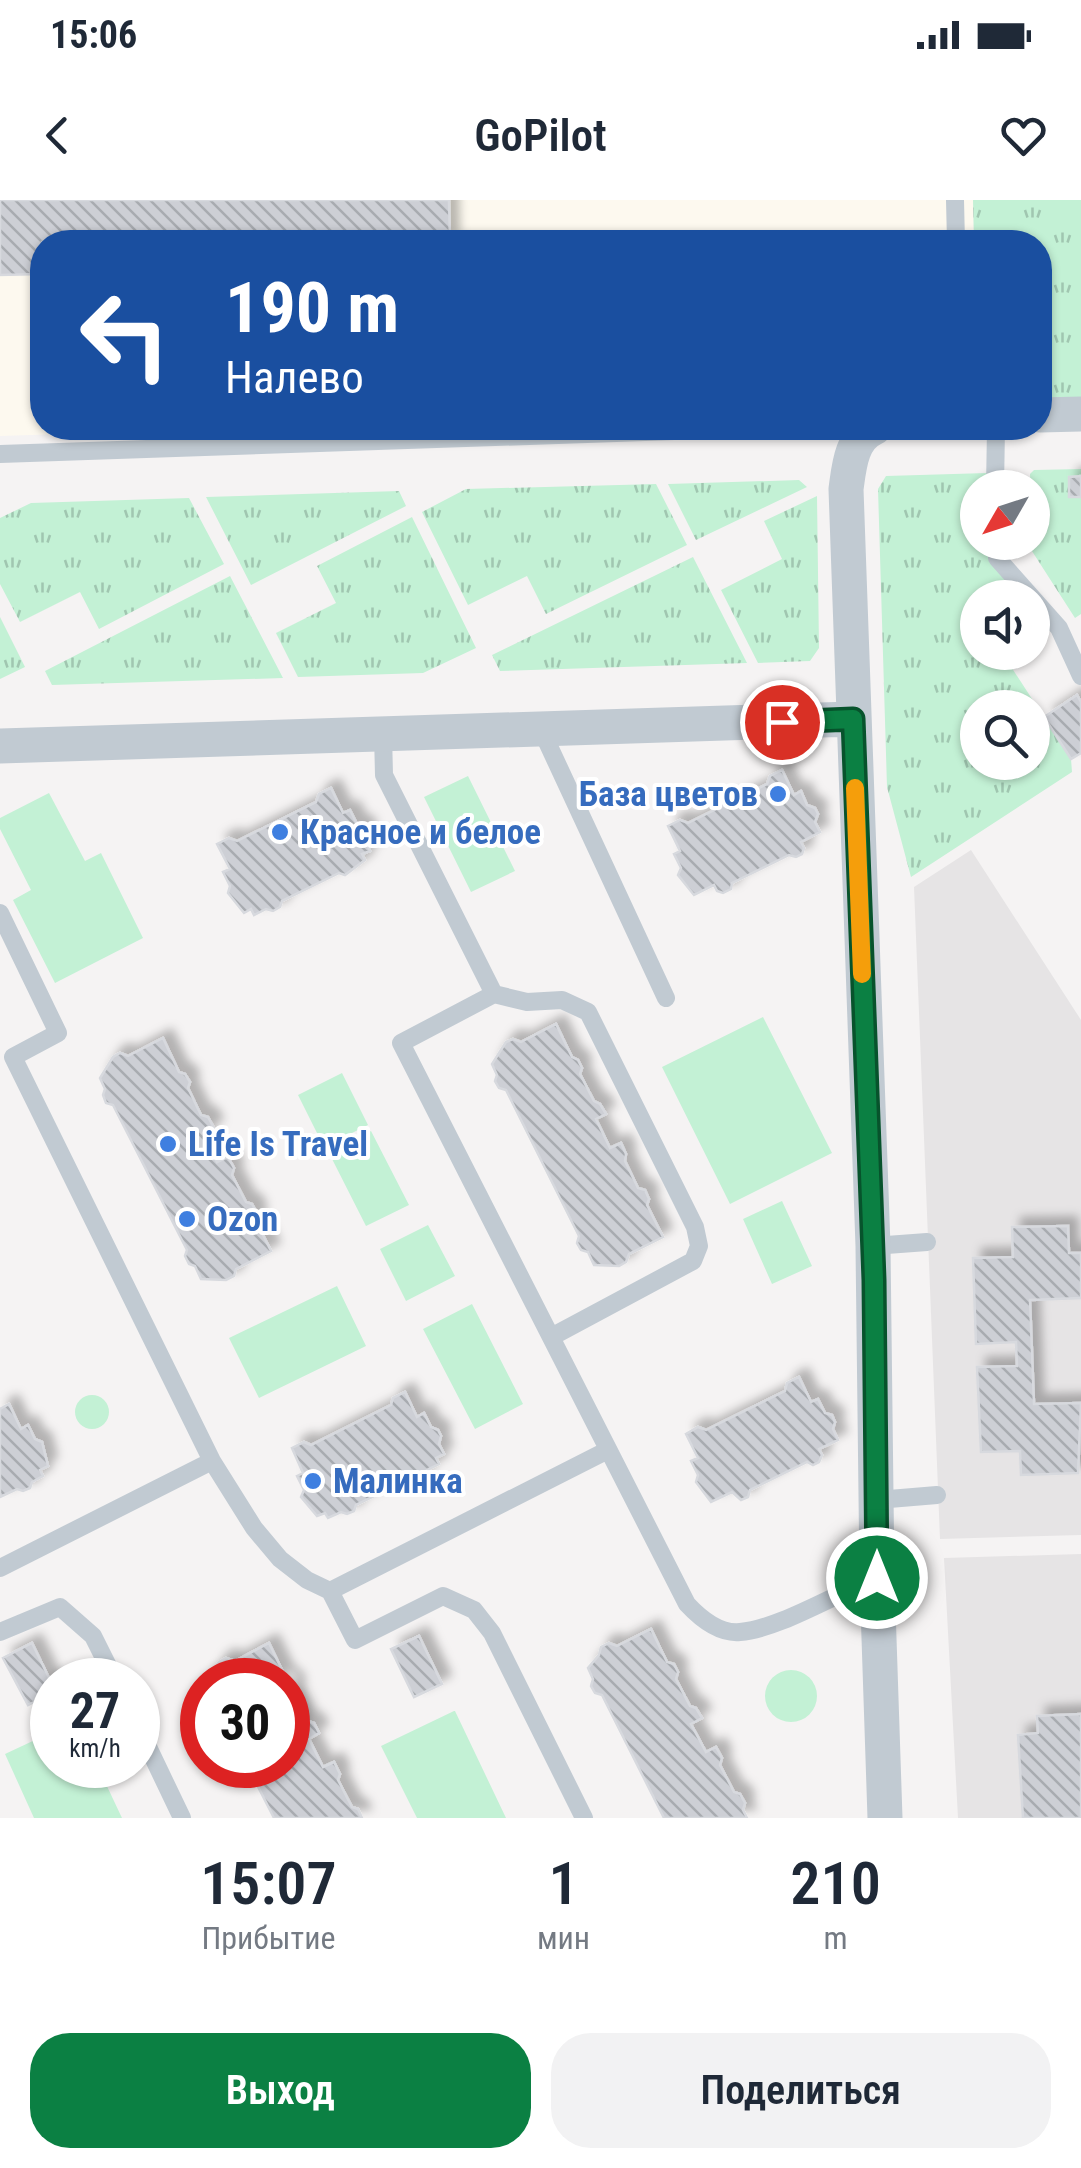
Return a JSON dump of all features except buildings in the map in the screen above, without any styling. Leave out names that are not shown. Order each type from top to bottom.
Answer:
[{"type":"street","points":[[1052,415],[1081,414]]},
{"type":"street","points":[[862,440],[850,458],[846,490],[873,1246],[885,1818]]},
{"type":"street","points":[[0,746],[853,719]]},
{"type":"lane","points":[[954,200],[955,230]]},
{"type":"lane","points":[[0,454],[314,440]]},
{"type":"lane","points":[[995,470],[996,440]]},
{"type":"lane","points":[[999,560],[1059,628],[1081,676]]},
{"type":"lane","points":[[541,729],[666,998]]},
{"type":"lane","points":[[382,734],[384,775],[494,994]]},
{"type":"lane","points":[[0,913],[58,1033],[13,1057],[212,1461],[254,1528],[280,1558],[307,1580],[330,1591],[355,1640],[442,1596],[474,1610],[492,1633],[584,1818]]},
{"type":"lane","points":[[553,1336],[693,1261],[699,1246],[695,1226],[588,1012],[562,1000],[527,1002],[494,994],[401,1043],[687,1604],[703,1621],[736,1633],[766,1626],[877,1578]]},
{"type":"lane","points":[[873,1246],[928,1242]]},
{"type":"lane","points":[[330,1591],[608,1450]]},
{"type":"lane","points":[[0,1568],[212,1461]]},
{"type":"lane","points":[[876,1500],[937,1496]]},
{"type":"lane","points":[[0,1632],[60,1607],[94,1636],[104,1658]]},
{"type":"lane","points":[[160,1772],[182,1818]]},
{"type":"shaded area","points":[[0,200],[973,200],[974,230],[30,230],[30,435],[0,436]]},
{"type":"shaded area","points":[[971,850],[1081,1020],[1081,1535],[940,1539],[914,887]]},
{"type":"shaded area","points":[[1081,1554],[1081,1818],[958,1818],[944,1558]]},
{"type":"green space","points":[[973,200],[1081,200],[1081,400],[1052,399],[1052,230],[974,230]]},
{"type":"green space","points":[[1081,469],[1081,614],[1075,618],[1038,560],[1050,560],[1050,470],[1034,470]]},
{"type":"green space","points":[[960,474],[960,560],[995,560],[1008,580],[960,580],[960,670],[1013,670],[1026,690],[960,690],[960,780],[1050,780],[1050,727],[1071,759],[1072,772],[911,877],[887,787],[878,489],[886,476]]},
{"type":"green space","points":[[799,480],[807,487],[696,540],[668,484]]},
{"type":"green space","points":[[656,484],[687,545],[546,614],[527,576],[468,605],[422,512],[466,489]]},
{"type":"green space","points":[[399,491],[406,506],[251,585],[206,497]]},
{"type":"green space","points":[[817,496],[819,648],[810,661],[758,663],[721,590],[782,559],[764,521]]},
{"type":"green space","points":[[189,498],[224,564],[99,629],[80,592],[20,622],[0,584],[0,518],[31,503]]},
{"type":"green space","points":[[412,517],[476,648],[423,673],[298,677],[276,633],[336,603],[317,566]]},
{"type":"green space","points":[[693,557],[747,663],[500,671],[492,655]]},
{"type":"green space","points":[[230,576],[283,678],[52,685],[45,671]]},
{"type":"green space","points":[[0,617],[25,667],[0,679]]},
{"type":"green space","points":[[468,776],[515,871],[471,892],[424,797]]},
{"type":"green space","points":[[49,793],[85,861],[101,853],[143,938],[55,983],[13,900],[31,890],[0,829],[0,818]]},
{"type":"green space","points":[[763,1017],[832,1153],[730,1204],[662,1067]]},
{"type":"green space","points":[[342,1073],[368,1125],[324,1147],[298,1095]]},
{"type":"green space","points":[[371,1131],[409,1205],[366,1226],[329,1153]]},
{"type":"green space","points":[[782,1201],[812,1266],[772,1284],[743,1219]]},
{"type":"green space","points":[[428,1225],[455,1276],[406,1301],[380,1249]]},
{"type":"green space","points":[[337,1286],[366,1346],[259,1398],[229,1338]]},
{"type":"green space","points":[[472,1304],[523,1404],[475,1429],[423,1329]]},
{"type":"green space","points":[[92,1395],[104,1400],[109,1412],[104,1424],[92,1429],[80,1424],[75,1412],[80,1400]]},
{"type":"green space","points":[[791,1670],[810,1677],[817,1696],[810,1715],[791,1722],[772,1715],[765,1696],[772,1677]]},
{"type":"green space","points":[[455,1711],[506,1818],[417,1818],[381,1746]]},
{"type":"green space","points":[[30,1742],[30,1788],[108,1788],[122,1818],[34,1818],[5,1754]]},
{"type":"slow traffic","points":[[855,788],[862,974]]},
{"type":"place","name":"База цветов","points":[[778,794]]},
{"type":"place","name":"Красное и белое","points":[[280,832]]},
{"type":"place","name":"Life Is Travel","points":[[168,1144]]},
{"type":"place","name":"Ozon","points":[[187,1219]]},
{"type":"place","name":"Малинка","points":[[313,1481]]},
{"type":"route","points":[[782,722],[853,719],[874,1280],[877,1578]]}]
